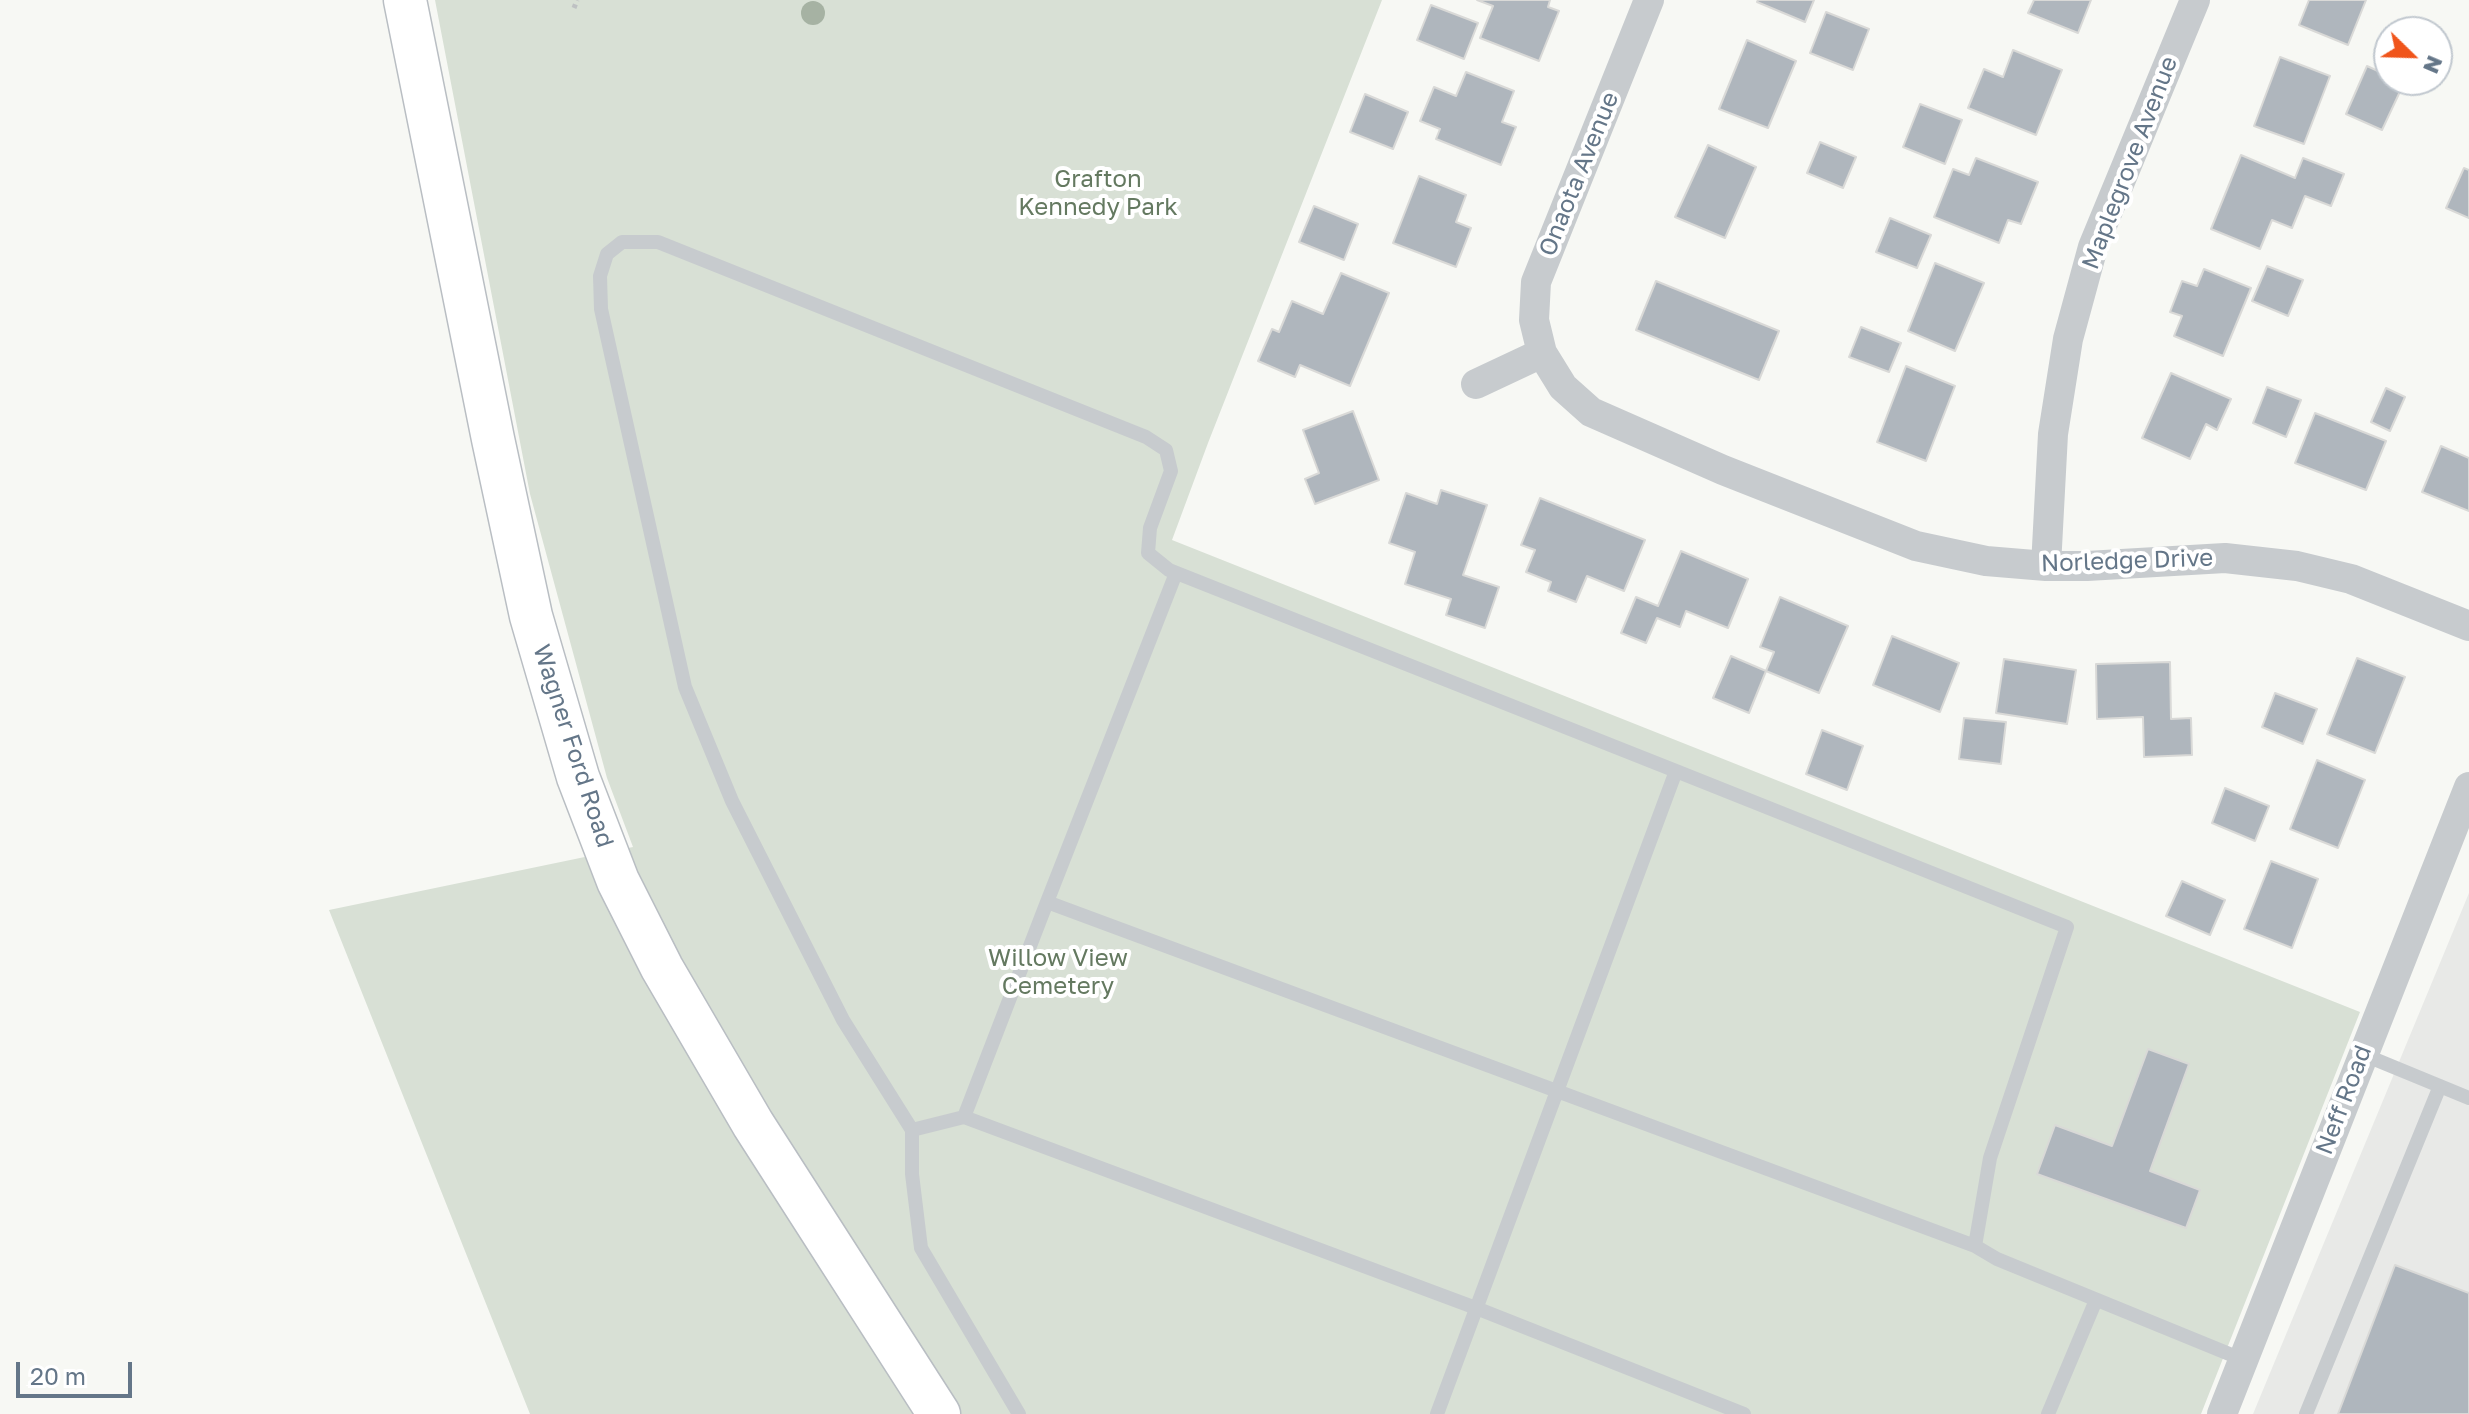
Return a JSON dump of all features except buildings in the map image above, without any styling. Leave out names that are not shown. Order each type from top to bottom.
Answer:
[{"type":"main road","name":"Wagner Ford Road","points":[[405,0],[531,616],[578,777],[618,881],[662,968],[753,1124],[939,1414]]},
{"type":"street","name":"Onaota Avenue","points":[[1542,353],[1534,320],[1536,282],[1649,0]]},
{"type":"street","name":"Maplegrove Avenue","points":[[2046,566],[2053,434],[2068,339],[2093,247],[2195,0]]},
{"type":"street","points":[[1476,384],[1542,353]]},
{"type":"street","name":"Norledge Drive","points":[[1542,353],[1563,387],[1591,412],[1723,470],[1916,546],[1986,561],[2046,566],[2225,558],[2297,566],[2351,579],[2469,626]]},
{"type":"street","name":"Neff Road","points":[[2222,1414],[2469,787]]},
{"type":"lane","points":[[1019,1414],[921,1248],[912,1174],[912,1130],[843,1020],[732,801],[685,687],[601,309],[600,276],[607,254],[622,242],[658,242],[1146,437],[1166,450],[1171,471],[1150,528],[1148,553],[1176,573],[2067,927],[1990,1158],[1975,1246]]},
{"type":"lane","points":[[964,1117],[1176,573]]},
{"type":"lane","points":[[1437,1414],[1676,771]]},
{"type":"lane","points":[[1047,902],[1975,1246],[1997,1259],[2244,1360]]},
{"type":"lane","points":[[2362,1053],[2469,1098]]},
{"type":"lane","points":[[2306,1414],[2440,1086]]},
{"type":"lane","points":[[912,1130],[964,1117],[1476,1308],[1744,1414]]},
{"type":"lane","points":[[2048,1414],[2096,1300]]},
{"type":"path","points":[[574,8],[577,0]]},
{"type":"shaded area","points":[[2469,893],[2469,1414],[2253,1414]]},
{"type":"green space","name":"Willow View Cemetery","points":[[435,0],[1382,0],[1172,540],[2360,1012],[2201,1414],[530,1414],[329,910],[633,847],[607,778],[530,494]]},
{"type":"park label","name":"Grafton Kennedy Park","points":[[1098,193]]}]
